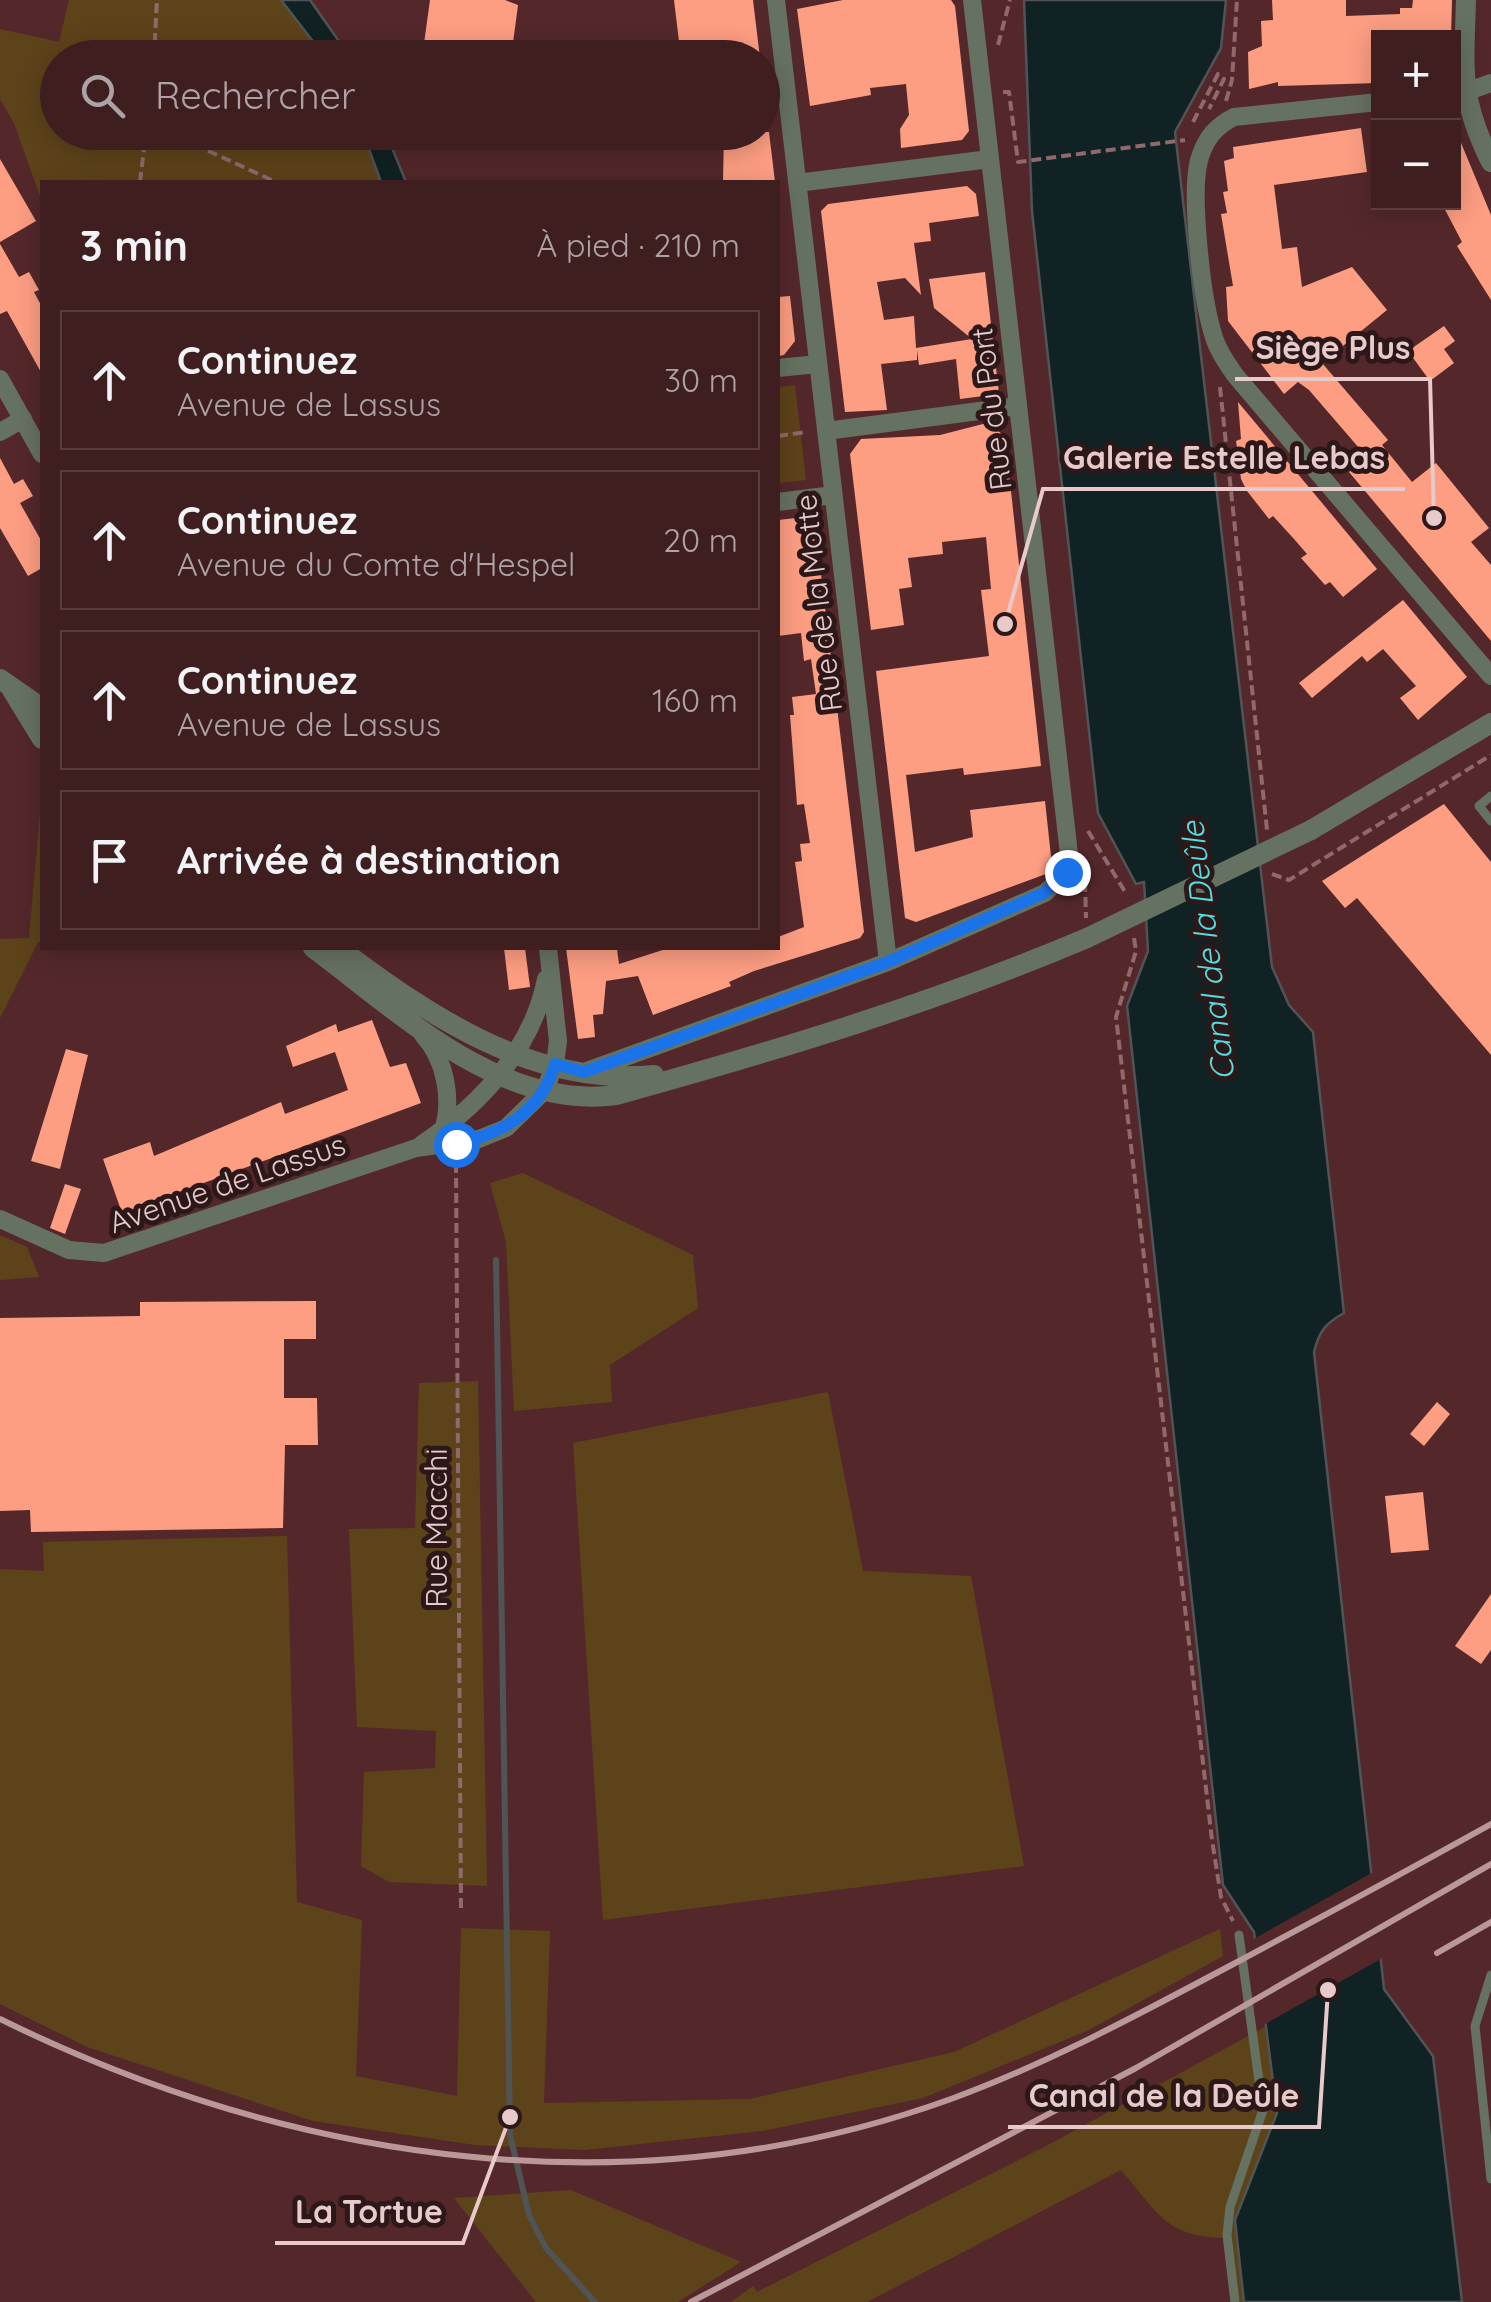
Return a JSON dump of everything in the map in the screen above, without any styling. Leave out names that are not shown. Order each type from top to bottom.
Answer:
[{"type":"street","name":"Rue de la Motte","points":[[776,0],[888,962]]},
{"type":"street","name":"Rue du Port","points":[[972,0],[1068,842],[1076,876]]},
{"type":"street","points":[[1461,67],[1466,0]]},
{"type":"street","points":[[1461,93],[1491,83]]},
{"type":"street","points":[[1461,99],[1491,162]]},
{"type":"street","points":[[1371,103],[1234,117],[1219,125],[1206,140],[1196,174],[1196,206],[1207,310],[1220,352],[1491,676]]},
{"type":"street","points":[[797,184],[990,159]]},
{"type":"street","points":[[780,368],[818,364]]},
{"type":"street","points":[[0,379],[40,450]]},
{"type":"street","points":[[826,431],[1018,406]]},
{"type":"street","points":[[0,432],[22,419]]},
{"type":"street","points":[[780,502],[833,495]]},
{"type":"street","points":[[6,684],[40,707]]},
{"type":"street","points":[[6,684],[40,736]]},
{"type":"street","points":[[317,950],[466,1058],[545,1090],[586,1098],[616,1095],[920,1005],[1311,830],[1491,723]]},
{"type":"street","points":[[584,1072],[888,962],[1076,876]]},
{"type":"street","points":[[342,950],[437,1020],[470,1038],[584,1072],[640,1076],[705,1067]]},
{"type":"street","points":[[545,1090],[558,1041],[548,953]]},
{"type":"street","name":"Avenue de Lassus","points":[[449,1136],[500,1074],[538,1009],[548,953]]},
{"type":"street","points":[[402,1014],[431,1044],[442,1069],[449,1136]]},
{"type":"street","name":"Avenue de Lassus","points":[[0,1220],[69,1250],[104,1253],[449,1136],[506,1128],[545,1090]]},
{"type":"lane","points":[[1491,796],[1479,806],[1491,820]]},
{"type":"lane","points":[[1235,2302],[1227,2235],[1230,2208],[1262,2110],[1240,1935]]},
{"type":"lane","points":[[1491,1975],[1475,2026],[1491,2180]]},
{"type":"path","points":[[155,40],[157,0]]},
{"type":"path","points":[[1224,107],[1232,80],[1237,0]]},
{"type":"path","points":[[1001,92],[1008,92],[1018,162],[1184,142],[1218,74],[1224,78]]},
{"type":"path","points":[[140,180],[144,150]]},
{"type":"path","points":[[207,150],[272,180]]},
{"type":"path","points":[[1220,352],[1220,394],[1268,838]]},
{"type":"path","points":[[780,436],[806,432]]},
{"type":"path","points":[[1270,857],[1272,876],[1289,880],[1491,755]]},
{"type":"path","points":[[1076,876],[1086,928]]},
{"type":"path","points":[[1119,879],[1131,901]]},
{"type":"path","points":[[1134,935],[1136,952],[1116,1016],[1212,1840],[1221,1897],[1240,1935]]},
{"type":"path","name":"Rue Macchi","points":[[449,1136],[461,1912]]},
{"type":"shaded area","points":[[69,0],[281,0],[312,40],[59,40]]},
{"type":"shaded area","points":[[0,29],[50,40],[40,40],[40,150],[369,150],[380,180],[40,180],[40,196],[14,123],[0,99]]},
{"type":"shaded area","points":[[795,385],[806,480],[780,483],[780,387]]},
{"type":"shaded area","points":[[40,811],[40,942],[0,1018],[0,939],[29,938]]},
{"type":"shaded area","points":[[523,1173],[693,1255],[698,1308],[610,1365],[612,1402],[514,1411],[506,1242],[490,1183]]},
{"type":"shaded area","points":[[0,1235],[27,1247],[39,1277],[0,1280]]},
{"type":"shaded area","points":[[478,1381],[487,1886],[389,1882],[361,1866],[364,1772],[435,1768],[436,1731],[357,1727],[349,1529],[415,1528],[419,1383]]},
{"type":"shaded area","points":[[828,1392],[863,1571],[971,1576],[1024,1866],[603,1920],[573,1443]]},
{"type":"shaded area","points":[[287,1536],[297,1902],[362,1920],[356,2076],[457,2096],[461,1928],[550,1931],[544,2103],[750,2099],[954,2052],[1220,1929],[1223,1956],[1089,2030],[923,2098],[762,2131],[584,2150],[475,2145],[313,2121],[87,2047],[0,2004],[0,1569],[44,1571],[43,1542]]},
{"type":"shaded area","points":[[1265,2027],[1278,2113],[1235,2220],[1244,2302],[1231,2302],[1223,2238],[1175,2227],[1121,2170],[867,2302],[731,2302],[753,2286],[757,2292],[1048,2145]]},
{"type":"shaded area","points":[[571,2190],[741,2262],[678,2302],[536,2302],[454,2198]]},
{"type":"water","points":[[281,0],[310,0],[338,40],[312,40]]},
{"type":"water","points":[[1024,0],[1226,0],[1221,48],[1175,132],[1272,967],[1289,1005],[1313,1032],[1344,1313],[1324,1328],[1314,1352],[1384,1989],[1433,2056],[1462,2302],[1244,2302],[1235,2220],[1277,2113],[1254,1932],[1223,1885],[1127,1006],[1148,951],[1144,882],[1136,884],[1098,813],[1032,211]]},
{"type":"water","points":[[369,150],[393,150],[405,180],[380,180]]},
{"type":"pier","points":[[1377,1870],[1386,1956],[1260,2027],[1250,1941]]},
{"type":"building","points":[[430,0],[505,0],[518,5],[513,40],[424,40]]},
{"type":"building","points":[[674,0],[753,0],[758,40],[679,40]]},
{"type":"building","points":[[843,0],[951,0],[955,6],[969,131],[962,140],[901,148],[900,129],[909,115],[906,84],[870,88],[871,95],[810,106],[797,9]]},
{"type":"building","points":[[1272,0],[1346,0],[1346,16],[1400,14],[1400,8],[1412,8],[1413,0],[1452,0],[1451,30],[1371,30],[1371,83],[1278,86],[1278,82],[1249,89],[1248,52],[1262,46],[1261,21],[1273,20]]},
{"type":"building","points":[[1361,128],[1367,172],[1274,185],[1282,249],[1297,247],[1302,287],[1352,267],[1387,310],[1322,363],[1388,440],[1382,445],[1412,482],[1436,463],[1489,528],[1471,542],[1491,565],[1491,641],[1349,472],[1365,460],[1356,451],[1359,448],[1298,382],[1284,394],[1228,321],[1226,287],[1233,286],[1221,214],[1227,213],[1224,161],[1234,158],[1233,147]]},
{"type":"building","points":[[1461,143],[1491,215],[1491,300],[1457,246],[1462,242],[1445,210],[1461,210]]},
{"type":"building","points":[[724,150],[771,150],[775,180],[723,180]]},
{"type":"building","points":[[0,159],[36,221],[0,242]]},
{"type":"building","points":[[967,186],[976,194],[979,216],[929,223],[931,241],[914,243],[921,295],[905,278],[877,282],[884,320],[914,316],[916,348],[972,339],[934,308],[929,279],[985,272],[999,394],[960,399],[956,359],[919,365],[917,350],[917,360],[881,364],[887,410],[845,412],[821,211],[828,204]]},
{"type":"building","points":[[0,244],[19,277],[29,272],[39,290],[34,292],[40,303],[40,370],[7,311],[0,314]]},
{"type":"building","points":[[790,296],[795,341],[780,356],[780,297]]},
{"type":"building","points":[[1444,326],[1455,341],[1444,349],[1454,363],[1430,381],[1408,351]]},
{"type":"building","points":[[1238,402],[1377,569],[1343,597],[1330,582],[1325,585],[1301,558],[1307,554],[1273,516],[1269,519],[1247,491],[1241,479],[1236,441],[1241,439]]},
{"type":"building","points":[[987,423],[1005,436],[1041,766],[964,775],[963,768],[906,775],[915,852],[973,837],[970,810],[1045,801],[1052,866],[1046,874],[916,922],[905,918],[876,671],[989,656],[981,590],[991,589],[986,537],[942,542],[943,554],[908,558],[912,587],[899,589],[904,625],[871,630],[850,454],[861,439],[940,435]]},
{"type":"building","points":[[0,458],[14,484],[23,479],[33,496],[20,503],[40,538],[40,569],[28,576],[0,528]]},
{"type":"building","points":[[814,516],[864,932],[860,938],[754,971],[729,982],[731,986],[653,1015],[638,976],[606,981],[603,1014],[593,1015],[595,1037],[578,1039],[566,950],[617,950],[619,964],[663,950],[780,950],[780,936],[804,927],[795,862],[802,861],[800,844],[810,843],[804,804],[797,805],[790,715],[794,715],[792,697],[816,694],[811,659],[804,661],[801,633],[780,636],[780,520]]},
{"type":"building","points":[[1403,600],[1467,677],[1418,720],[1400,698],[1416,686],[1383,649],[1367,662],[1362,656],[1312,698],[1299,683]]},
{"type":"building","points":[[1444,804],[1491,862],[1491,1055],[1357,898],[1345,908],[1322,881]]},
{"type":"building","points":[[504,950],[525,950],[530,987],[509,990]]},
{"type":"building","points":[[372,1020],[390,1067],[406,1063],[421,1103],[122,1213],[103,1159],[150,1142],[154,1156],[281,1102],[285,1114],[348,1090],[335,1052],[293,1067],[286,1046],[336,1024],[338,1032]]},
{"type":"building","points":[[66,1049],[88,1055],[60,1169],[31,1161]]},
{"type":"building","points":[[65,1184],[81,1189],[65,1234],[50,1228]]},
{"type":"building","points":[[316,1301],[316,1339],[284,1339],[284,1398],[317,1398],[318,1445],[285,1445],[283,1528],[31,1532],[30,1510],[0,1511],[0,1318],[140,1316],[140,1302]]},
{"type":"building","points":[[1437,1402],[1450,1414],[1424,1446],[1410,1434]]},
{"type":"building","points":[[1423,1492],[1429,1550],[1391,1553],[1385,1496]]},
{"type":"building","points":[[1491,1594],[1491,1650],[1481,1664],[1455,1646]]},
{"type":"waterway","points":[[496,1260],[510,2135],[529,2215],[546,2248],[595,2302]]},
{"type":"railway","points":[[0,2019],[113,2069],[229,2109],[348,2139],[468,2157],[590,2162],[711,2155],[832,2134],[951,2099],[1022,2071],[1157,2004],[1491,1824]]},
{"type":"railway","points":[[691,2302],[1136,2068],[1491,1864]]},
{"type":"railway","points":[[1437,1953],[1491,1922]]},
{"type":"place","name":"Siège Plus","points":[[1434,518]]},
{"type":"place","name":"Galerie Estelle Lebas","points":[[1005,624]]},
{"type":"place","name":"Canal de la Deûle","points":[[1328,1990]]},
{"type":"place","name":"La Tortue","points":[[510,2117]]},
{"type":"route","points":[[456,1144],[492,1135],[519,1118],[545,1090],[555,1064],[584,1072],[654,1043],[888,962],[1044,893],[1061,882],[1067,872]]}]
